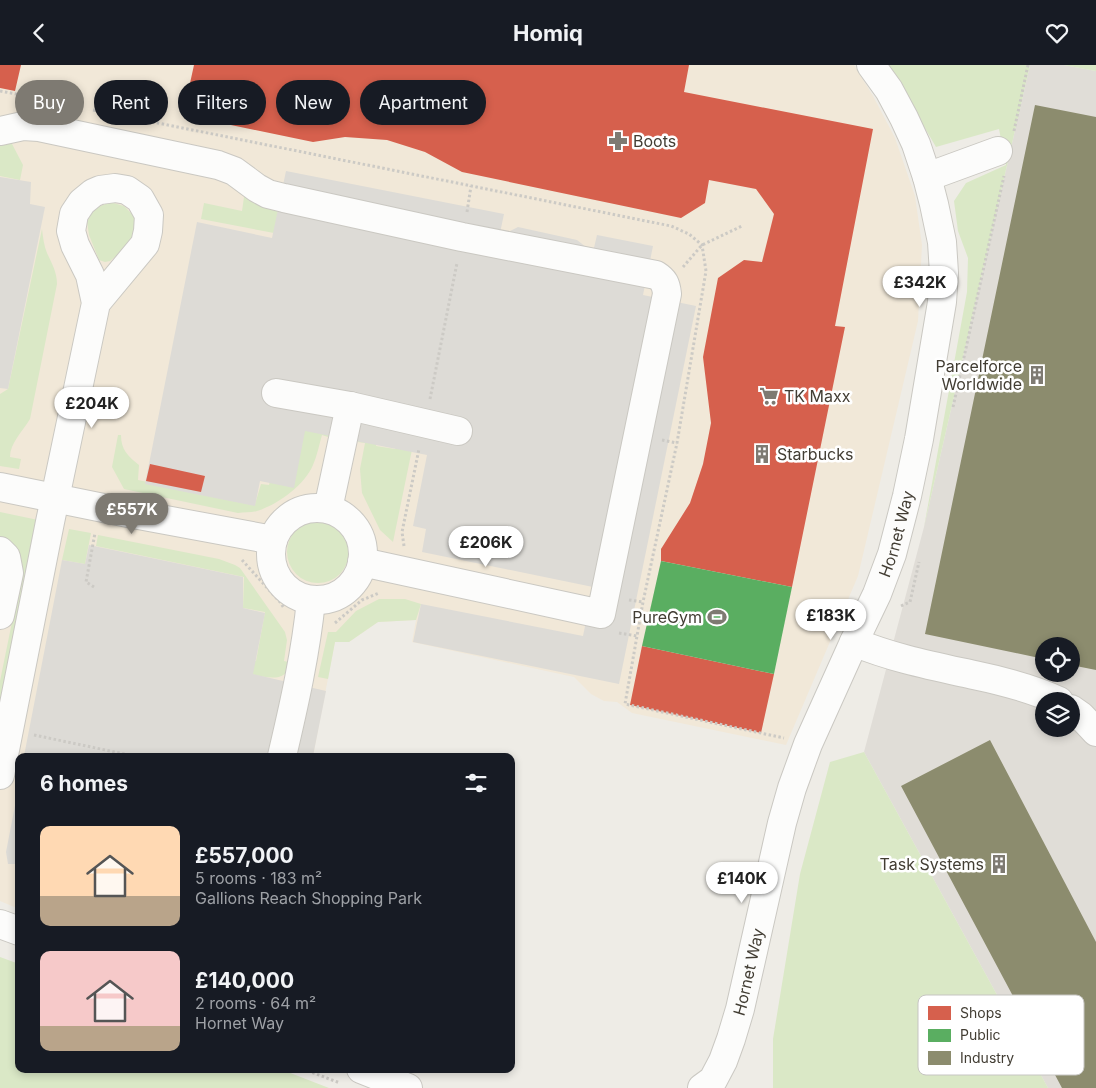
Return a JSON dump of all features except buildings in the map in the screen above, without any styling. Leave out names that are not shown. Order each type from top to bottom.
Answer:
[{"type":"street","name":"Hornet Way","points":[[710,1085],[723,1061],[740,1009],[782,823],[792,788],[808,744],[877,594],[892,554],[919,439],[942,303],[944,273],[942,242],[927,177],[916,144],[890,90],[871,65]]},
{"type":"street","points":[[0,131],[23,126],[39,127],[218,165],[234,171],[268,194],[462,237],[656,275],[663,279],[667,294],[601,614],[362,562]]},
{"type":"street","points":[[927,177],[1005,151]]},
{"type":"street","points":[[0,775],[55,498],[92,327]]},
{"type":"street","points":[[276,393],[350,406],[458,431]]},
{"type":"street","points":[[328,509],[350,406]]},
{"type":"street","points":[[0,487],[273,540]]},
{"type":"street","points":[[315,508],[328,509],[341,515],[352,524],[359,535],[363,549],[358,576],[349,587],[338,595],[325,599],[311,600],[298,596],[287,589],[278,579],[273,567],[271,553],[273,540],[289,518],[301,511],[315,508]]},
{"type":"street","points":[[0,551],[6,557],[9,573],[0,615]]},
{"type":"street","points":[[283,753],[298,683],[311,600]]},
{"type":"street","points":[[854,643],[911,661],[1040,692]]},
{"type":"street","points":[[1080,715],[1096,732]]},
{"type":"street","points":[[0,924],[15,930]]},
{"type":"street","points":[[352,1077],[408,1088]]},
{"type":"path","points":[[952,411],[1005,151],[1028,65]]},
{"type":"path","points":[[0,91],[15,94]]},
{"type":"path","points":[[86,108],[671,227],[689,234],[702,245],[706,271],[676,443],[643,603],[625,704],[808,744]]},
{"type":"path","points":[[404,553],[402,532],[471,186]]},
{"type":"path","points":[[666,286],[702,245],[742,227]]},
{"type":"path","points":[[94,587],[86,582],[96,525]]},
{"type":"path","points":[[901,606],[910,603],[920,555]]},
{"type":"path","points":[[336,623],[362,600],[385,590]]},
{"type":"path","points":[[26,733],[120,753]]},
{"type":"path","points":[[328,1073],[352,1077]]},
{"type":"shaded area","points":[[0,65],[854,65],[895,138],[915,196],[922,245],[918,321],[858,576],[786,745],[632,713],[617,702],[604,701],[591,694],[574,677],[412,642],[416,620],[378,622],[349,642],[335,642],[314,753],[15,753],[15,907],[0,901]]},
{"type":"shaded area","points":[[1030,65],[1064,65],[1096,71],[1096,1088],[1048,1088],[1041,1075],[1084,1075],[1084,995],[997,995],[864,752],[924,527]]},
{"type":"shaded area","points":[[286,171],[504,214],[500,233],[504,234],[518,227],[577,240],[593,252],[597,235],[653,246],[643,295],[696,306],[619,684],[413,642],[421,604],[583,636],[593,587],[422,552],[426,529],[413,526],[427,455],[305,431],[294,488],[260,481],[255,506],[145,484],[197,222],[272,238]]},
{"type":"shaded area","points":[[0,177],[31,182],[30,204],[45,207],[8,389],[0,388]]},
{"type":"shaded area","points":[[89,545],[243,577],[243,608],[265,613],[253,674],[326,691],[314,753],[25,753],[62,560],[85,564]]},
{"type":"shaded area","points":[[15,806],[15,864],[8,864],[6,852]]},
{"type":"green space","points":[[887,65],[1030,65],[924,527],[967,292],[968,258],[958,231],[954,201],[966,183],[1006,165],[999,129],[936,147]]},
{"type":"green space","points":[[1064,65],[1096,65],[1096,71]]},
{"type":"green space","points":[[11,142],[23,165],[20,180],[0,176],[0,144]]},
{"type":"green space","points":[[244,197],[261,204],[287,210],[274,233],[201,219],[204,203],[242,211]]},
{"type":"green space","points":[[110,202],[124,206],[134,216],[136,232],[131,243],[110,261],[105,262],[99,260],[89,235],[87,222],[94,209]]},
{"type":"green space","points":[[42,229],[45,247],[55,272],[57,284],[30,419],[12,447],[10,457],[21,459],[19,469],[0,466],[0,394],[8,389]]},
{"type":"green space","points":[[299,420],[328,429],[328,437],[322,435],[313,465],[304,480],[281,499],[255,512],[238,513],[124,489],[112,467],[118,435],[121,435],[122,445],[126,452],[139,465],[138,480],[255,504],[261,484],[269,485],[272,471]]},
{"type":"green space","points":[[379,429],[376,446],[395,449],[399,433],[415,435],[393,542],[380,530],[362,493],[360,469],[365,443],[358,442],[360,435]]},
{"type":"green space","points":[[0,512],[38,520],[0,709],[0,681],[22,573],[19,556],[12,546],[0,537]]},
{"type":"green space","points":[[318,521],[330,523],[340,530],[347,540],[349,552],[347,564],[340,574],[330,581],[318,583],[306,581],[296,574],[289,564],[287,552],[289,540],[296,530],[306,523]]},
{"type":"green space","points":[[69,529],[91,533],[85,564],[62,560]]},
{"type":"green space","points":[[98,535],[219,559],[240,568],[285,632],[287,640],[284,661],[292,663],[289,670],[280,677],[250,674],[239,658],[256,661],[265,612],[243,608],[244,577],[96,546]]},
{"type":"green space","points":[[379,599],[405,599],[421,604],[416,620],[378,622],[349,642],[335,642],[328,679],[318,677],[328,632],[336,632],[356,611]]},
{"type":"green space","points":[[864,752],[997,995],[918,995],[918,1075],[1041,1075],[1048,1088],[773,1088],[773,1039],[800,874],[830,762]]},
{"type":"green space","points":[[0,957],[15,963],[15,1073],[290,1073],[329,1088],[0,1088]]},
{"type":"place","name":"Boots","points":[[618,141]]},
{"type":"place","name":"Parcelforce Worldwide","points":[[1037,375]]},
{"type":"place","name":"TK Maxx","points":[[769,396]]},
{"type":"place","name":"Starbucks","points":[[762,454]]},
{"type":"place","name":"PureGym","points":[[717,617]]},
{"type":"place","name":"Task Systems","points":[[999,864]]}]
